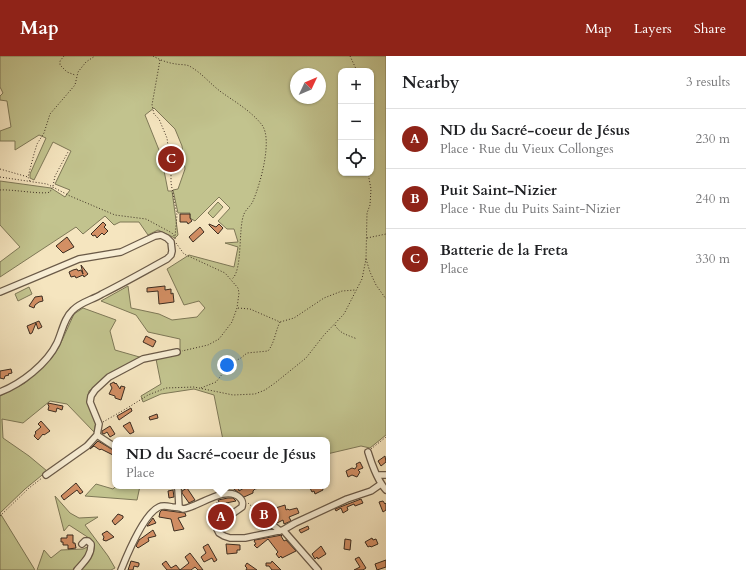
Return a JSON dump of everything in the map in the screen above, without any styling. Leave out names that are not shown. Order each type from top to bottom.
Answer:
[{"type":"street","points":[[0,292],[79,259],[121,252],[155,236],[161,235],[167,238],[173,246],[171,255],[166,259],[101,295],[79,305],[71,312],[56,344],[48,356],[18,384],[0,392]]},
{"type":"street","points":[[46,474],[87,446],[98,435],[99,424],[90,402],[91,396],[95,390],[109,377],[143,359],[177,352]]},
{"type":"street","points":[[98,435],[112,446]]},
{"type":"street","points":[[368,452],[381,484],[386,490]]},
{"type":"street","points":[[378,475],[386,474]]},
{"type":"street","points":[[121,570],[132,543],[150,515],[161,506],[179,507],[183,509],[191,508],[215,496],[227,494],[238,496],[242,500],[242,507],[218,524],[217,529],[219,533],[230,538],[245,538],[282,531],[302,520],[347,499],[371,490],[381,484]]},
{"type":"street","points":[[178,489],[179,507]]},
{"type":"street","points":[[262,516],[282,531],[314,569]]},
{"type":"street","points":[[77,570],[90,553],[91,548],[91,544],[88,541],[85,541],[82,544]]},
{"type":"path","points":[[64,56],[60,61],[60,65],[67,72],[76,75]]},
{"type":"path","points":[[28,177],[37,144],[44,133],[50,114],[75,85],[76,75],[86,62],[95,56]]},
{"type":"path","points":[[153,56],[160,60],[174,64],[189,66],[197,71],[218,90],[252,114],[262,124],[266,131],[262,175],[252,202],[244,214],[238,258],[234,277],[231,280]]},
{"type":"path","points":[[350,56],[356,68]]},
{"type":"path","points":[[160,60],[152,105],[154,114],[159,119],[167,138],[172,169],[171,183],[177,215],[175,241],[184,254],[225,273],[238,288],[239,293],[237,308],[232,322],[219,339],[202,346],[177,352]]},
{"type":"path","points":[[0,190],[47,194],[53,186],[54,180],[68,152]]},
{"type":"path","points":[[0,169],[28,177],[31,182]]},
{"type":"path","points":[[99,424],[148,395],[166,388],[200,388],[233,395],[254,394],[264,390],[295,368],[306,358],[324,335],[344,314],[362,279],[366,259],[367,213],[370,205],[371,189],[369,176]]},
{"type":"path","points":[[0,177],[53,186],[70,196],[116,214],[146,219],[172,233],[175,237]]},
{"type":"path","points":[[366,238],[386,234]]},
{"type":"path","points":[[366,259],[376,285],[386,299]]},
{"type":"path","points":[[237,308],[250,309],[280,322],[294,318],[324,298],[342,290],[356,290]]},
{"type":"path","points":[[200,388],[216,382],[231,363],[247,353],[268,351],[275,339],[280,322]]},
{"type":"path","points":[[334,324],[338,330],[347,336],[357,339]]},
{"type":"path","points":[[368,452],[386,437]]},
{"type":"path","points":[[0,516],[46,474]]},
{"type":"path","points":[[242,500],[248,502],[262,516]]},
{"type":"green space","points":[[0,56],[386,56],[386,435],[370,448],[361,446],[330,453],[330,437],[222,437],[214,395],[194,389],[161,394],[143,402],[141,396],[161,384],[156,359],[180,354],[180,339],[148,332],[136,315],[101,301],[128,286],[131,308],[159,314],[172,320],[197,317],[205,308],[199,301],[184,305],[167,269],[189,255],[234,267],[238,247],[225,243],[238,242],[234,229],[227,229],[218,221],[230,208],[219,197],[195,221],[190,218],[190,213],[178,213],[173,190],[178,189],[185,169],[182,146],[175,129],[154,108],[145,115],[161,155],[168,191],[172,191],[178,235],[175,238],[158,230],[148,235],[139,222],[120,222],[114,225],[105,216],[83,234],[76,227],[0,277],[0,262],[20,247],[0,225],[0,181],[51,188],[65,197],[70,190],[55,184],[71,151],[53,142],[34,180],[30,178],[30,174],[46,138],[39,135],[15,150],[15,141],[0,141],[0,131],[11,127],[7,101],[0,100],[0,96],[3,93],[0,87]]},
{"type":"green space","points":[[218,202],[223,207],[213,218],[208,213]]},
{"type":"green space","points":[[29,287],[32,294],[18,301],[15,294]]},
{"type":"green space","points":[[83,308],[116,320],[110,331],[115,350],[143,358],[110,373],[89,391],[87,402],[96,422],[94,432],[67,404],[50,401],[23,423],[2,419],[3,438],[29,456],[47,471],[25,489],[0,513],[0,396],[25,383],[51,359],[59,347],[74,314]]},
{"type":"green space","points":[[96,484],[112,489],[139,489],[137,500],[85,496]]},
{"type":"green space","points":[[55,496],[70,513],[79,518],[98,517],[85,525],[115,568],[111,570],[37,570],[44,550],[51,558],[61,550],[83,549],[94,544],[89,538],[69,525],[64,531]]},
{"type":"green space","points":[[0,513],[35,570],[0,570]]},
{"type":"building","points":[[180,214],[190,214],[192,221],[188,224],[187,222],[180,222]]},
{"type":"building","points":[[103,222],[106,225],[104,227],[108,231],[104,235],[102,233],[97,238],[95,235],[93,236],[91,234]]},
{"type":"building","points":[[209,224],[216,227],[219,224],[223,228],[218,234]]},
{"type":"building","points":[[200,227],[204,232],[193,242],[189,237]]},
{"type":"building","points":[[67,237],[74,247],[63,253],[56,246]]},
{"type":"building","points":[[81,265],[88,274],[84,277],[83,275],[76,278],[75,276],[71,277],[69,272],[77,269],[78,271],[81,270],[83,274]]},
{"type":"building","points":[[165,286],[165,290],[171,289],[174,302],[159,304],[158,291],[147,292],[147,288]]},
{"type":"building","points":[[42,296],[43,301],[35,305],[34,308],[29,306],[35,297]]},
{"type":"building","points":[[39,321],[42,327],[38,329],[36,323],[32,333],[30,334],[27,326]]},
{"type":"building","points":[[146,336],[156,341],[153,347],[143,342]]},
{"type":"building","points":[[11,369],[12,373],[5,376],[4,379],[0,378],[0,371]]},
{"type":"building","points":[[114,382],[120,389],[121,386],[125,387],[121,400],[109,394],[112,388],[110,384]]},
{"type":"building","points":[[48,403],[63,406],[62,410],[57,408],[56,412],[48,410]]},
{"type":"building","points":[[131,408],[132,411],[119,420],[117,416]]},
{"type":"building","points":[[157,414],[158,418],[150,420],[149,417]]},
{"type":"building","points":[[41,421],[50,431],[44,435],[43,434],[38,440],[34,436],[36,433],[35,432],[41,427],[38,424]]},
{"type":"building","points":[[130,422],[134,432],[130,434],[123,426]]},
{"type":"building","points":[[110,426],[115,434],[110,437],[107,432],[104,434],[102,431]]},
{"type":"building","points":[[98,441],[112,449],[112,454],[94,446],[90,449]]},
{"type":"building","points":[[385,456],[386,462],[381,466],[378,461]]},
{"type":"building","points":[[360,462],[363,468],[358,470],[360,472],[357,477],[352,475],[348,477],[346,471],[352,468],[355,469],[357,466],[356,464]]},
{"type":"building","points":[[76,483],[83,492],[80,494],[77,490],[64,500],[61,496]]},
{"type":"building","points":[[188,489],[195,500],[189,503],[182,491]]},
{"type":"building","points":[[234,489],[239,489],[239,491],[242,489],[255,489],[253,493],[244,497]]},
{"type":"building","points":[[310,489],[323,490],[315,494],[314,491],[312,492]]},
{"type":"building","points":[[173,490],[174,497],[169,498],[168,491]]},
{"type":"building","points":[[233,498],[236,501],[226,503],[229,511],[218,514],[216,503],[219,502],[218,500]]},
{"type":"building","points":[[361,499],[363,503],[355,506],[354,504],[347,507],[348,510],[343,513],[341,508],[336,511],[335,509]]},
{"type":"building","points":[[383,501],[385,504],[386,503],[386,510],[383,512],[379,502]]},
{"type":"building","points":[[285,505],[286,510],[297,508],[299,513],[289,517],[291,521],[284,524],[283,520],[277,523],[267,514],[270,513],[269,510]]},
{"type":"building","points":[[162,510],[185,513],[186,516],[178,518],[184,529],[174,531],[171,519],[159,517]]},
{"type":"building","points":[[118,514],[123,516],[123,518],[115,525],[112,521]]},
{"type":"building","points":[[153,518],[156,523],[147,526]]},
{"type":"building","points":[[262,521],[270,528],[262,530],[260,526],[263,524]]},
{"type":"building","points":[[308,526],[309,529],[301,533],[299,530]]},
{"type":"building","points":[[153,530],[156,536],[148,538],[149,541],[138,548],[136,546],[139,540]]},
{"type":"building","points":[[107,531],[114,537],[106,541],[103,540],[104,537],[102,534]]},
{"type":"building","points":[[67,535],[73,535],[73,543],[75,543],[76,548],[68,549],[68,545],[63,545],[61,538],[67,538]]},
{"type":"building","points":[[282,535],[281,536],[284,541],[286,540],[296,551],[282,558],[281,556],[279,558],[276,554],[278,552],[268,539],[257,548],[254,545],[256,544],[254,541],[255,540]]},
{"type":"building","points":[[372,538],[373,540],[376,539],[378,544],[368,547],[365,542]]},
{"type":"building","points":[[345,539],[351,540],[350,550],[344,549]]},
{"type":"building","points":[[208,544],[217,560],[214,562],[212,558],[204,562],[201,557],[206,553],[203,547]]},
{"type":"building","points":[[226,544],[240,545],[240,550],[237,550],[237,553],[227,554]]},
{"type":"building","points":[[321,546],[326,554],[318,559],[317,557],[315,559],[312,554]]},
{"type":"building","points":[[190,553],[203,570],[198,570],[195,567],[191,570],[180,570],[189,563],[185,557]]},
{"type":"building","points":[[359,557],[366,568],[363,570],[354,570],[360,567],[355,559]]},
{"type":"building","points":[[386,560],[386,567],[377,570],[375,564]]},
{"type":"building","points":[[131,561],[139,563],[139,565],[138,567],[134,566],[133,570],[128,570]]},
{"type":"building","points":[[166,561],[171,568],[176,565],[180,570],[167,570],[162,564]]},
{"type":"building","points":[[272,561],[281,570],[272,570],[269,566],[266,566],[266,563],[271,563]]},
{"type":"building","points":[[247,563],[257,570],[246,570],[247,568],[245,566]]},
{"type":"place","name":"Batterie de la Freta","points":[[171,159]]},
{"type":"place","name":"Puit Saint-Nizier","points":[[264,515]]},
{"type":"place","name":"ND du Sacré-coeur de Jésus","points":[[221,517]]}]
